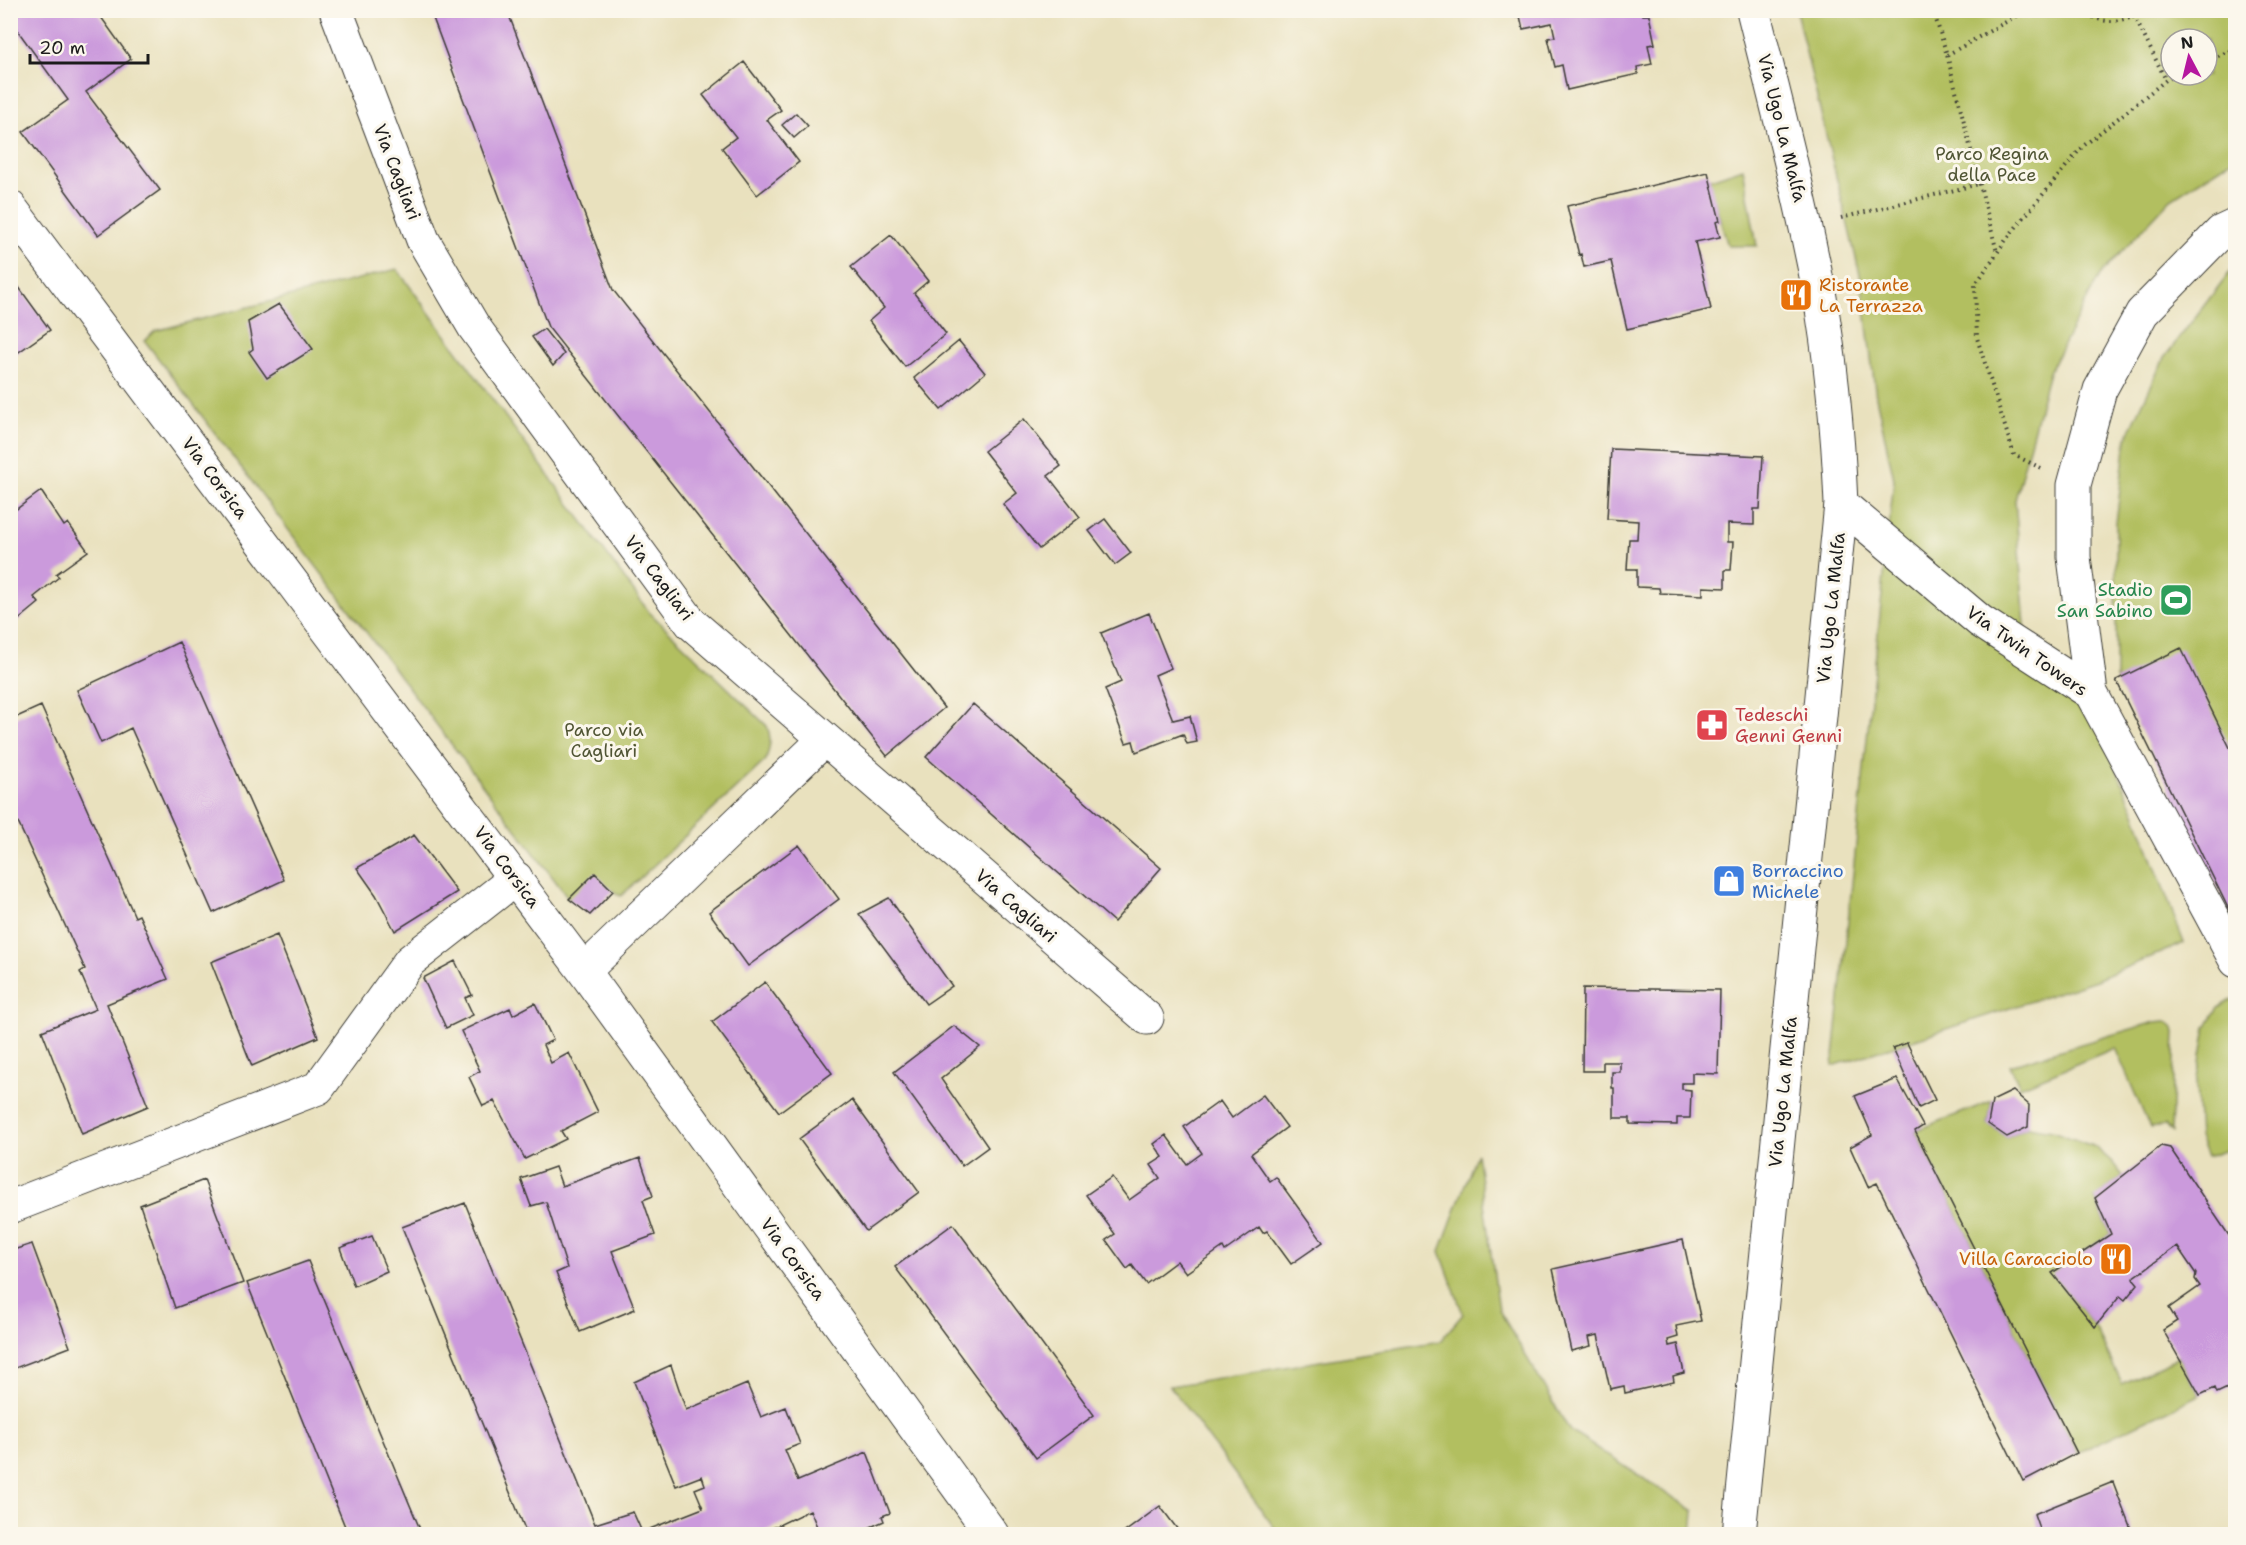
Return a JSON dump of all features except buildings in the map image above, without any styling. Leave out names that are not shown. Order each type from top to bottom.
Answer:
[{"type":"street","name":"Via Cagliari","points":[[336,10],[423,240],[474,327],[691,623],[1147,1018]]},
{"type":"street","name":"Via Ugo La Malfa","points":[[1739,1534],[1841,504],[1838,431],[1818,288],[1754,10]]},
{"type":"street","name":"Via Corsica","points":[[10,207],[516,878],[992,1534]]},
{"type":"street","points":[[2091,693],[2074,557],[2074,485],[2100,390],[2142,313],[2221,232],[2235,225]]},
{"type":"street","name":"Via Twin Towers","points":[[1841,504],[1980,621],[2091,693],[2235,962]]},
{"type":"street","points":[[584,971],[824,740]]},
{"type":"street","points":[[10,1207],[318,1088],[410,961],[516,878]]},
{"type":"path","points":[[1933,10],[1947,55],[1997,253]]},
{"type":"path","points":[[1947,55],[2027,10]]},
{"type":"path","points":[[2083,10],[2102,20],[2119,21],[2134,16],[2142,10]]},
{"type":"path","points":[[2134,16],[2159,66]]},
{"type":"path","points":[[2219,55],[2235,48]]},
{"type":"path","points":[[2046,462],[2044,470],[2014,455],[1977,338],[1975,285],[1997,253],[2082,147],[2159,86]]},
{"type":"path","points":[[1805,226],[1979,184]]},
{"type":"green space","name":"Parco Regina della Pace","points":[[1796,11],[2236,11],[2235,158],[2171,199],[2100,275],[2049,372],[2015,500],[2027,651],[2089,703],[2137,818],[2184,943],[2096,980],[1833,1066],[1894,479],[1876,397],[1861,279]]},
{"type":"green space","points":[[1743,168],[1757,246],[1728,246],[1708,180]]},
{"type":"green space","name":"Stadio San Sabino","points":[[2235,265],[2235,917],[2116,678],[2116,523],[2126,439],[2164,358]]},
{"type":"green space","name":"Parco via Cagliari","points":[[397,269],[649,612],[767,726],[770,743],[766,760],[621,896],[613,891],[569,899],[145,341],[155,331]]},
{"type":"green space","points":[[2232,999],[2236,1006],[2235,1149],[2207,1157],[2199,1137],[2196,1084],[2206,1028],[2218,1008]]},
{"type":"green space","points":[[2166,1021],[2173,1026],[2175,1032],[2171,1132],[2165,1125],[2150,1128],[2115,1048],[2020,1087],[2010,1065],[2155,1022]]},
{"type":"green space","points":[[1992,1101],[1988,1124],[2007,1137],[2028,1127],[2052,1131],[2095,1147],[2112,1162],[2123,1176],[2095,1199],[2111,1234],[2053,1273],[2095,1327],[2122,1384],[2179,1357],[2200,1395],[2077,1453],[1915,1131]]},
{"type":"green space","points":[[1477,1153],[1499,1310],[1570,1431],[1694,1511],[1692,1534],[1279,1534],[1170,1386],[1440,1341],[1463,1314],[1440,1251]]},
{"type":"place","name":"Ristorante La Terrazza","points":[[1796,295]]},
{"type":"place","name":"Stadio San Sabino","points":[[2176,600]]},
{"type":"place","name":"Tedeschi Genni Genni","points":[[1712,725]]},
{"type":"place","name":"Borraccino Michele","points":[[1729,881]]},
{"type":"place","name":"Villa Caracciolo","points":[[2116,1259]]}]
